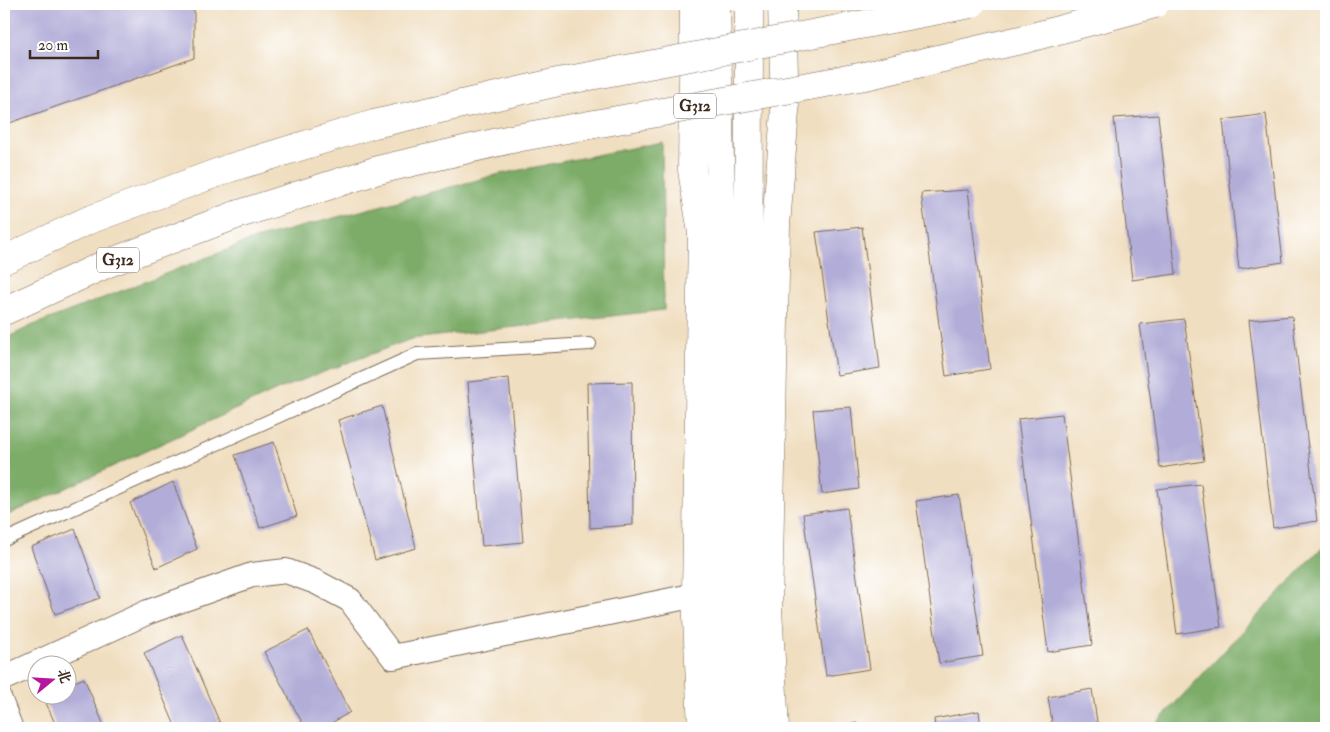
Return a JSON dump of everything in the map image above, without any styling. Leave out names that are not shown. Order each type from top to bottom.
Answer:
[{"type":"main road","points":[[694,4],[692,170],[702,234],[696,595],[702,728]]},
{"type":"main road","points":[[716,4],[737,317],[751,728]]},
{"type":"main road","points":[[727,728],[721,629],[737,317],[749,4]]},
{"type":"main road","points":[[775,728],[768,609],[776,225],[785,111],[782,4]]},
{"type":"main road","points":[[4,260],[89,220],[230,168],[374,124],[538,87],[971,4]]},
{"type":"main road","name":"G312","points":[[4,312],[106,264],[236,216],[378,170],[516,138],[864,76],[1025,40],[1156,4]]},
{"type":"street","points":[[4,678],[148,612],[252,574],[286,571],[316,582],[350,600],[393,657],[696,595]]},
{"type":"lane","points":[[4,540],[417,354],[590,344]]},
{"type":"lane","points":[[4,694],[17,728]]},
{"type":"green space","points":[[662,142],[664,310],[411,339],[279,389],[4,517],[4,339],[31,326],[255,239],[500,174]]},
{"type":"green space","points":[[1326,543],[1326,728],[1152,728]]},
{"type":"building","points":[[4,4],[194,4],[194,58],[4,125]]},
{"type":"building","points":[[1266,114],[1283,262],[1239,269],[1223,120]]},
{"type":"building","points":[[1158,115],[1176,274],[1132,280],[1114,118]]},
{"type":"building","points":[[968,190],[990,369],[946,376],[921,193]]},
{"type":"building","points":[[862,227],[880,368],[837,375],[816,232]]},
{"type":"building","points":[[1292,316],[1317,521],[1273,528],[1249,320]]},
{"type":"building","points":[[1184,319],[1204,461],[1160,468],[1140,324]]},
{"type":"building","points":[[509,378],[523,542],[482,546],[468,382]]},
{"type":"building","points":[[632,382],[633,525],[590,528],[587,383]]},
{"type":"building","points":[[382,406],[416,548],[375,560],[338,420]]},
{"type":"building","points":[[851,407],[859,489],[822,494],[813,410]]},
{"type":"building","points":[[1062,414],[1092,645],[1048,652],[1018,419]]},
{"type":"building","points":[[274,442],[297,516],[260,528],[235,455]]},
{"type":"building","points":[[173,482],[197,549],[156,568],[130,503]]},
{"type":"building","points":[[1201,484],[1221,627],[1177,634],[1157,489]]},
{"type":"building","points":[[959,495],[983,656],[939,663],[916,501]]},
{"type":"building","points":[[847,508],[870,669],[826,676],[803,514]]},
{"type":"building","points":[[75,529],[100,598],[55,614],[31,547]]},
{"type":"building","points":[[308,630],[350,712],[323,728],[305,728],[264,652]]},
{"type":"building","points":[[182,635],[222,728],[176,728],[144,653]]},
{"type":"building","points":[[84,678],[105,728],[57,728],[46,704],[78,704],[78,681]]},
{"type":"building","points":[[1092,689],[1098,728],[1053,728],[1048,697]]},
{"type":"building","points":[[979,711],[981,728],[935,728],[934,719]]},
{"type":"building","points":[[857,723],[858,728],[834,728],[834,727]]}]
